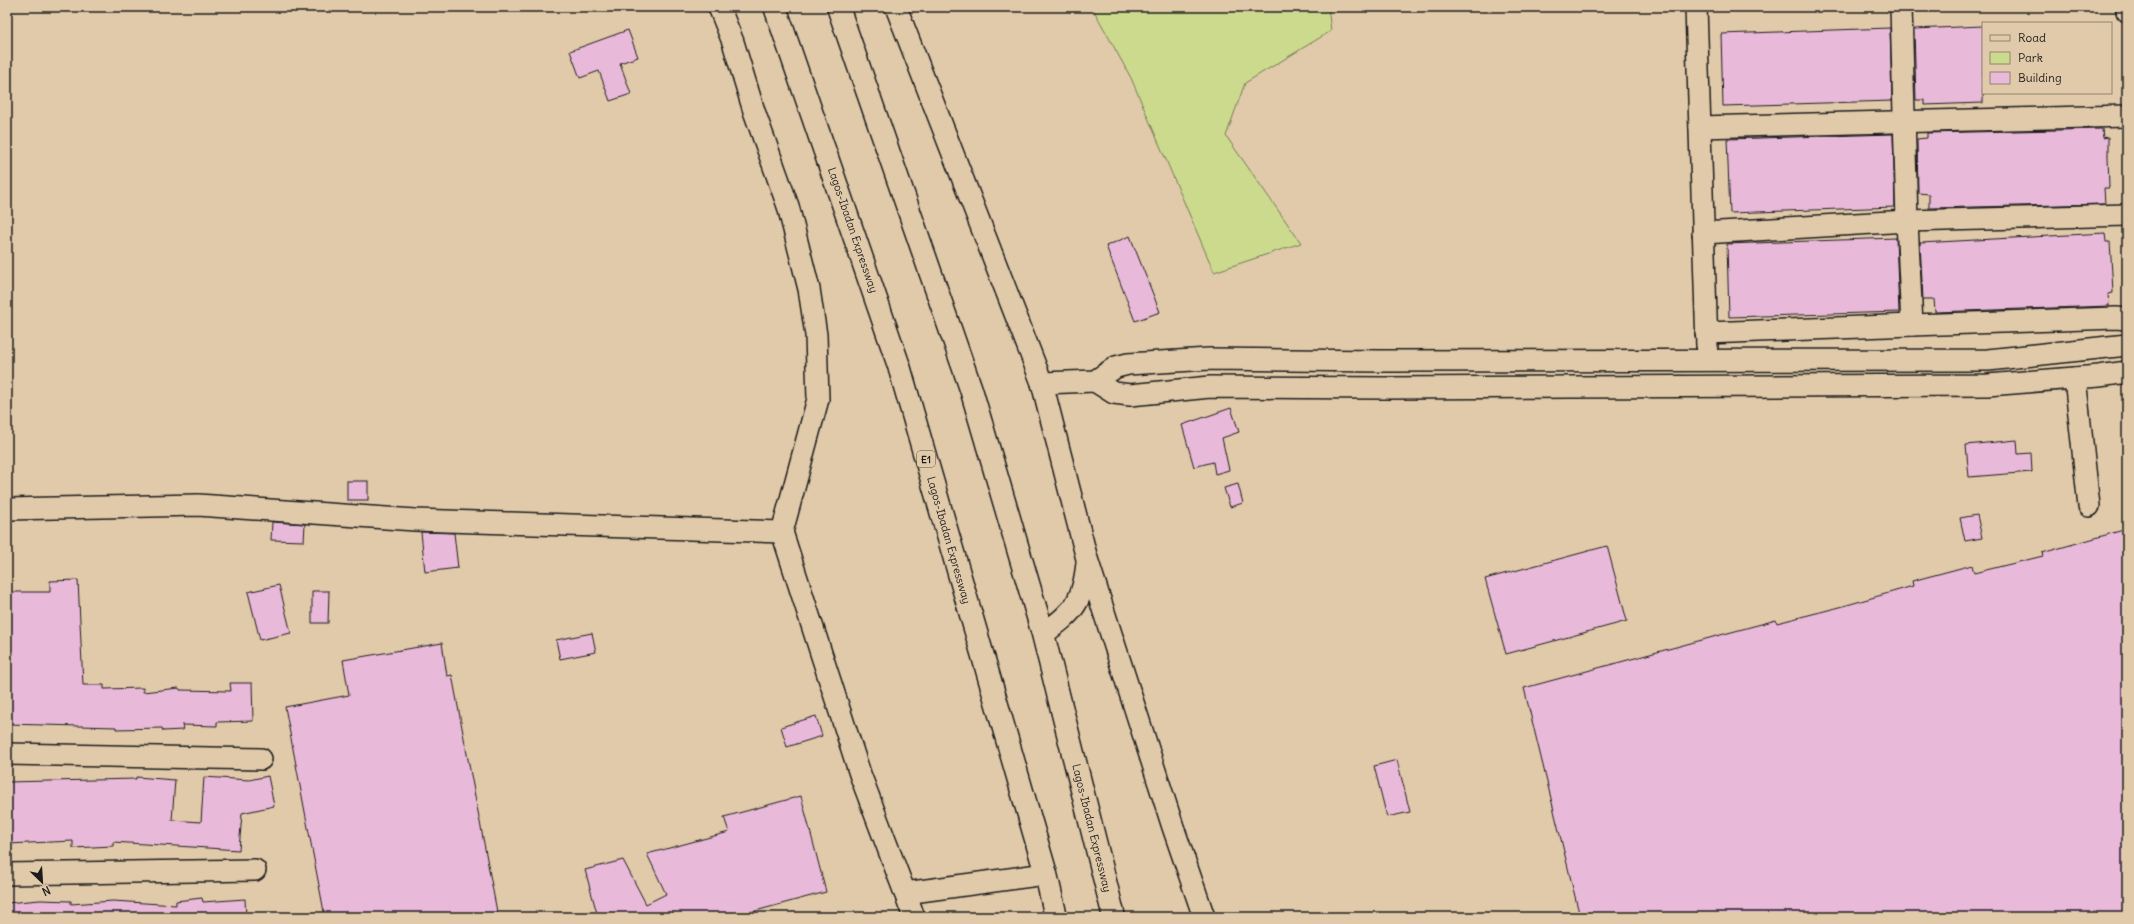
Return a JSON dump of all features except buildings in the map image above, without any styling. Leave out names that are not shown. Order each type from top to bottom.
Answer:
[{"type":"highway","name":"Lagos-Ibadan Expressway","points":[[775,7],[899,366],[1046,874],[1056,917]]},
{"type":"highway","name":"Lagos-Ibadan Expressway","points":[[838,7],[972,389],[1043,634],[1114,917]]},
{"type":"street","points":[[719,7],[733,42],[754,111],[788,206],[809,289],[816,335],[818,399],[782,532],[860,774],[914,917]]},
{"type":"street","points":[[896,7],[1042,383],[1087,559],[1173,827],[1204,917]]},
{"type":"street","points":[[1696,7],[1707,360]]},
{"type":"street","points":[[1901,7],[1907,221],[1912,326]]},
{"type":"street","points":[[1700,127],[2127,116]]},
{"type":"street","points":[[1703,232],[1907,221],[2127,215]]},
{"type":"street","points":[[1706,333],[2116,318],[2127,319]]},
{"type":"street","points":[[1042,383],[1095,381],[1116,367],[1128,364],[1209,359],[1988,360],[2127,345]]},
{"type":"street","points":[[1095,381],[1114,393],[1130,395],[1210,387],[1392,388],[1980,385],[2075,378],[2127,372]]},
{"type":"street","points":[[2075,378],[2089,506]]},
{"type":"street","points":[[7,509],[198,505],[415,520],[782,532]]},
{"type":"street","points":[[1043,634],[1063,619],[1076,606],[1081,597],[1087,559]]},
{"type":"street","points":[[7,754],[261,759]]},
{"type":"street","points":[[7,874],[255,870]]},
{"type":"street","points":[[905,893],[1046,874]]},
{"type":"green space","points":[[1092,7],[1241,7],[1247,12],[1277,7],[1328,7],[1331,31],[1245,83],[1226,136],[1301,243],[1214,272],[1131,78]]}]
